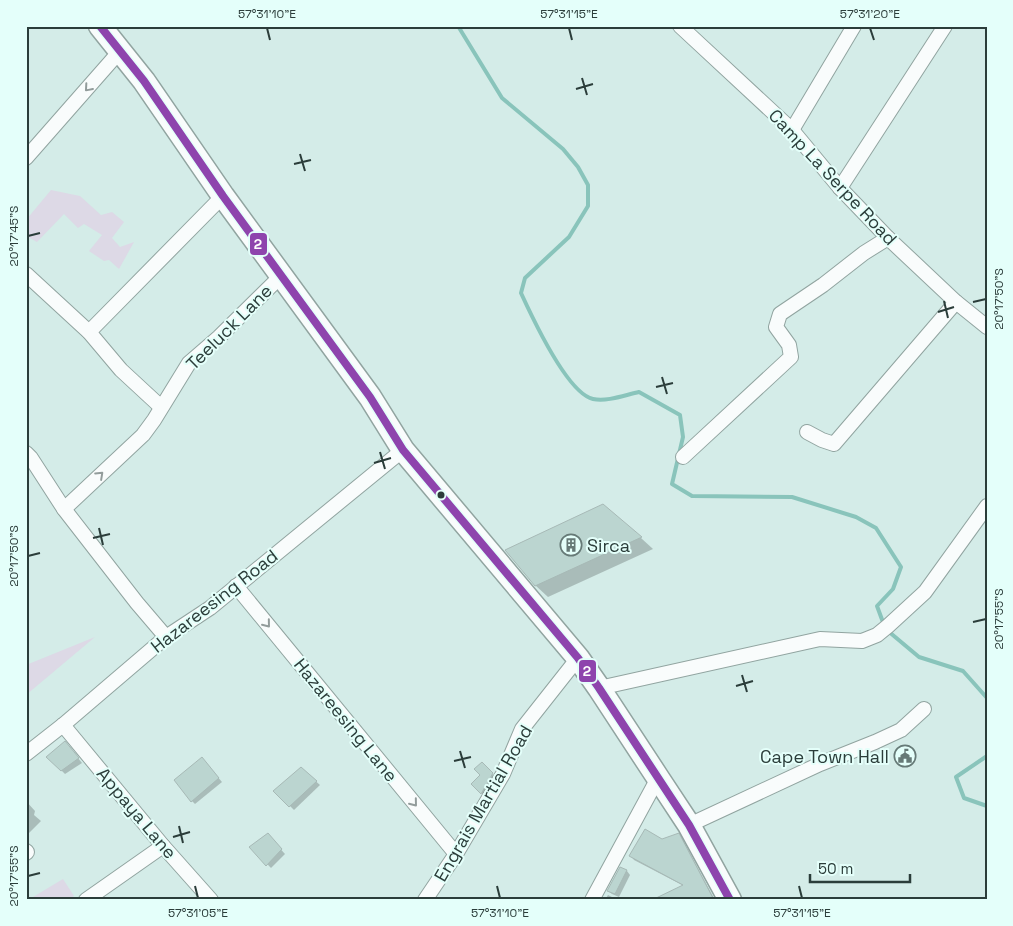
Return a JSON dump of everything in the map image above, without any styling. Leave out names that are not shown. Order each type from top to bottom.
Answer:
[{"type":"main road","points":[[100,26],[144,82],[223,196],[370,397],[403,450],[578,658],[690,825],[730,900]]},
{"type":"street","name":"Camp La Serpe Road","points":[[680,26],[792,130],[840,188],[888,238],[956,302],[987,327]]},
{"type":"street","points":[[792,130],[854,26]]},
{"type":"street","points":[[840,188],[945,26]]},
{"type":"street","points":[[26,158],[120,51]]},
{"type":"street","points":[[89,332],[223,196]]},
{"type":"street","points":[[683,457],[791,357],[789,345],[776,327],[780,314],[823,285],[864,253],[888,238]]},
{"type":"street","points":[[26,274],[89,332],[121,370],[161,407]]},
{"type":"street","name":"Teeluck Lane","points":[[64,509],[143,435],[190,363],[282,275]]},
{"type":"street","points":[[807,432],[834,444],[956,302]]},
{"type":"street","name":"Hazareesing Road","points":[[26,754],[166,637],[210,608],[403,450]]},
{"type":"street","points":[[26,453],[64,509],[166,637]]},
{"type":"street","points":[[599,688],[820,639],[862,641],[877,634],[925,592],[987,506]]},
{"type":"street","name":"Hazareesing Lane","points":[[236,586],[456,854]]},
{"type":"street","name":"Engrais Martial Road","points":[[425,900],[456,854],[503,774],[522,729],[578,658]]},
{"type":"street","points":[[690,825],[820,764],[901,730],[924,709]]},
{"type":"street","name":"Appaya Lane","points":[[63,725],[163,846],[212,900]]},
{"type":"street","points":[[592,900],[658,778]]},
{"type":"street","points":[[86,900],[163,846]]},
{"type":"shaded area","points":[[51,190],[80,196],[101,215],[112,212],[124,222],[112,238],[120,247],[134,242],[119,269],[109,260],[104,261],[89,251],[102,235],[84,224],[78,228],[64,214],[37,242],[26,236],[26,220]]},
{"type":"shaded area","points":[[95,637],[26,695],[26,665]]},
{"type":"shaded area","points":[[63,879],[74,896],[68,900],[28,900]]},
{"type":"building","name":"Sirca","points":[[603,504],[642,537],[535,586],[505,550]]},
{"type":"building","points":[[65,741],[79,758],[61,771],[46,757]]},
{"type":"building","points":[[202,757],[219,778],[191,802],[174,780]]},
{"type":"building","points":[[482,762],[493,773],[481,794],[471,784],[480,775],[474,769]]},
{"type":"building","points":[[301,767],[317,781],[289,807],[273,791]]},
{"type":"building","points":[[645,829],[662,839],[679,833],[714,900],[652,900],[683,885],[629,856]]},
{"type":"building","points":[[268,833],[282,849],[266,866],[249,847]]},
{"type":"building","points":[[620,867],[627,870],[615,894],[607,891]]},
{"type":"waterway","points":[[458,26],[502,98],[563,149],[578,167],[588,185],[588,206],[569,237],[525,278],[521,293],[551,353],[562,369],[583,394],[593,399],[610,399],[639,392],[680,415],[683,437],[672,484],[692,496],[792,497],[856,517],[876,528],[901,567],[893,589],[877,606],[884,625]]},
{"type":"waterway","points":[[888,631],[919,657],[963,671],[987,698]]},
{"type":"waterway","points":[[987,756],[956,777],[964,798],[987,806]]},
{"type":"transit line","name":"2","points":[[100,26],[144,81],[223,196],[370,397],[403,450],[578,658],[689,825],[730,900]]},
{"type":"place","name":"Sirca","points":[[571,545]]},
{"type":"place","name":"Cape Town Hall","points":[[905,756]]}]
